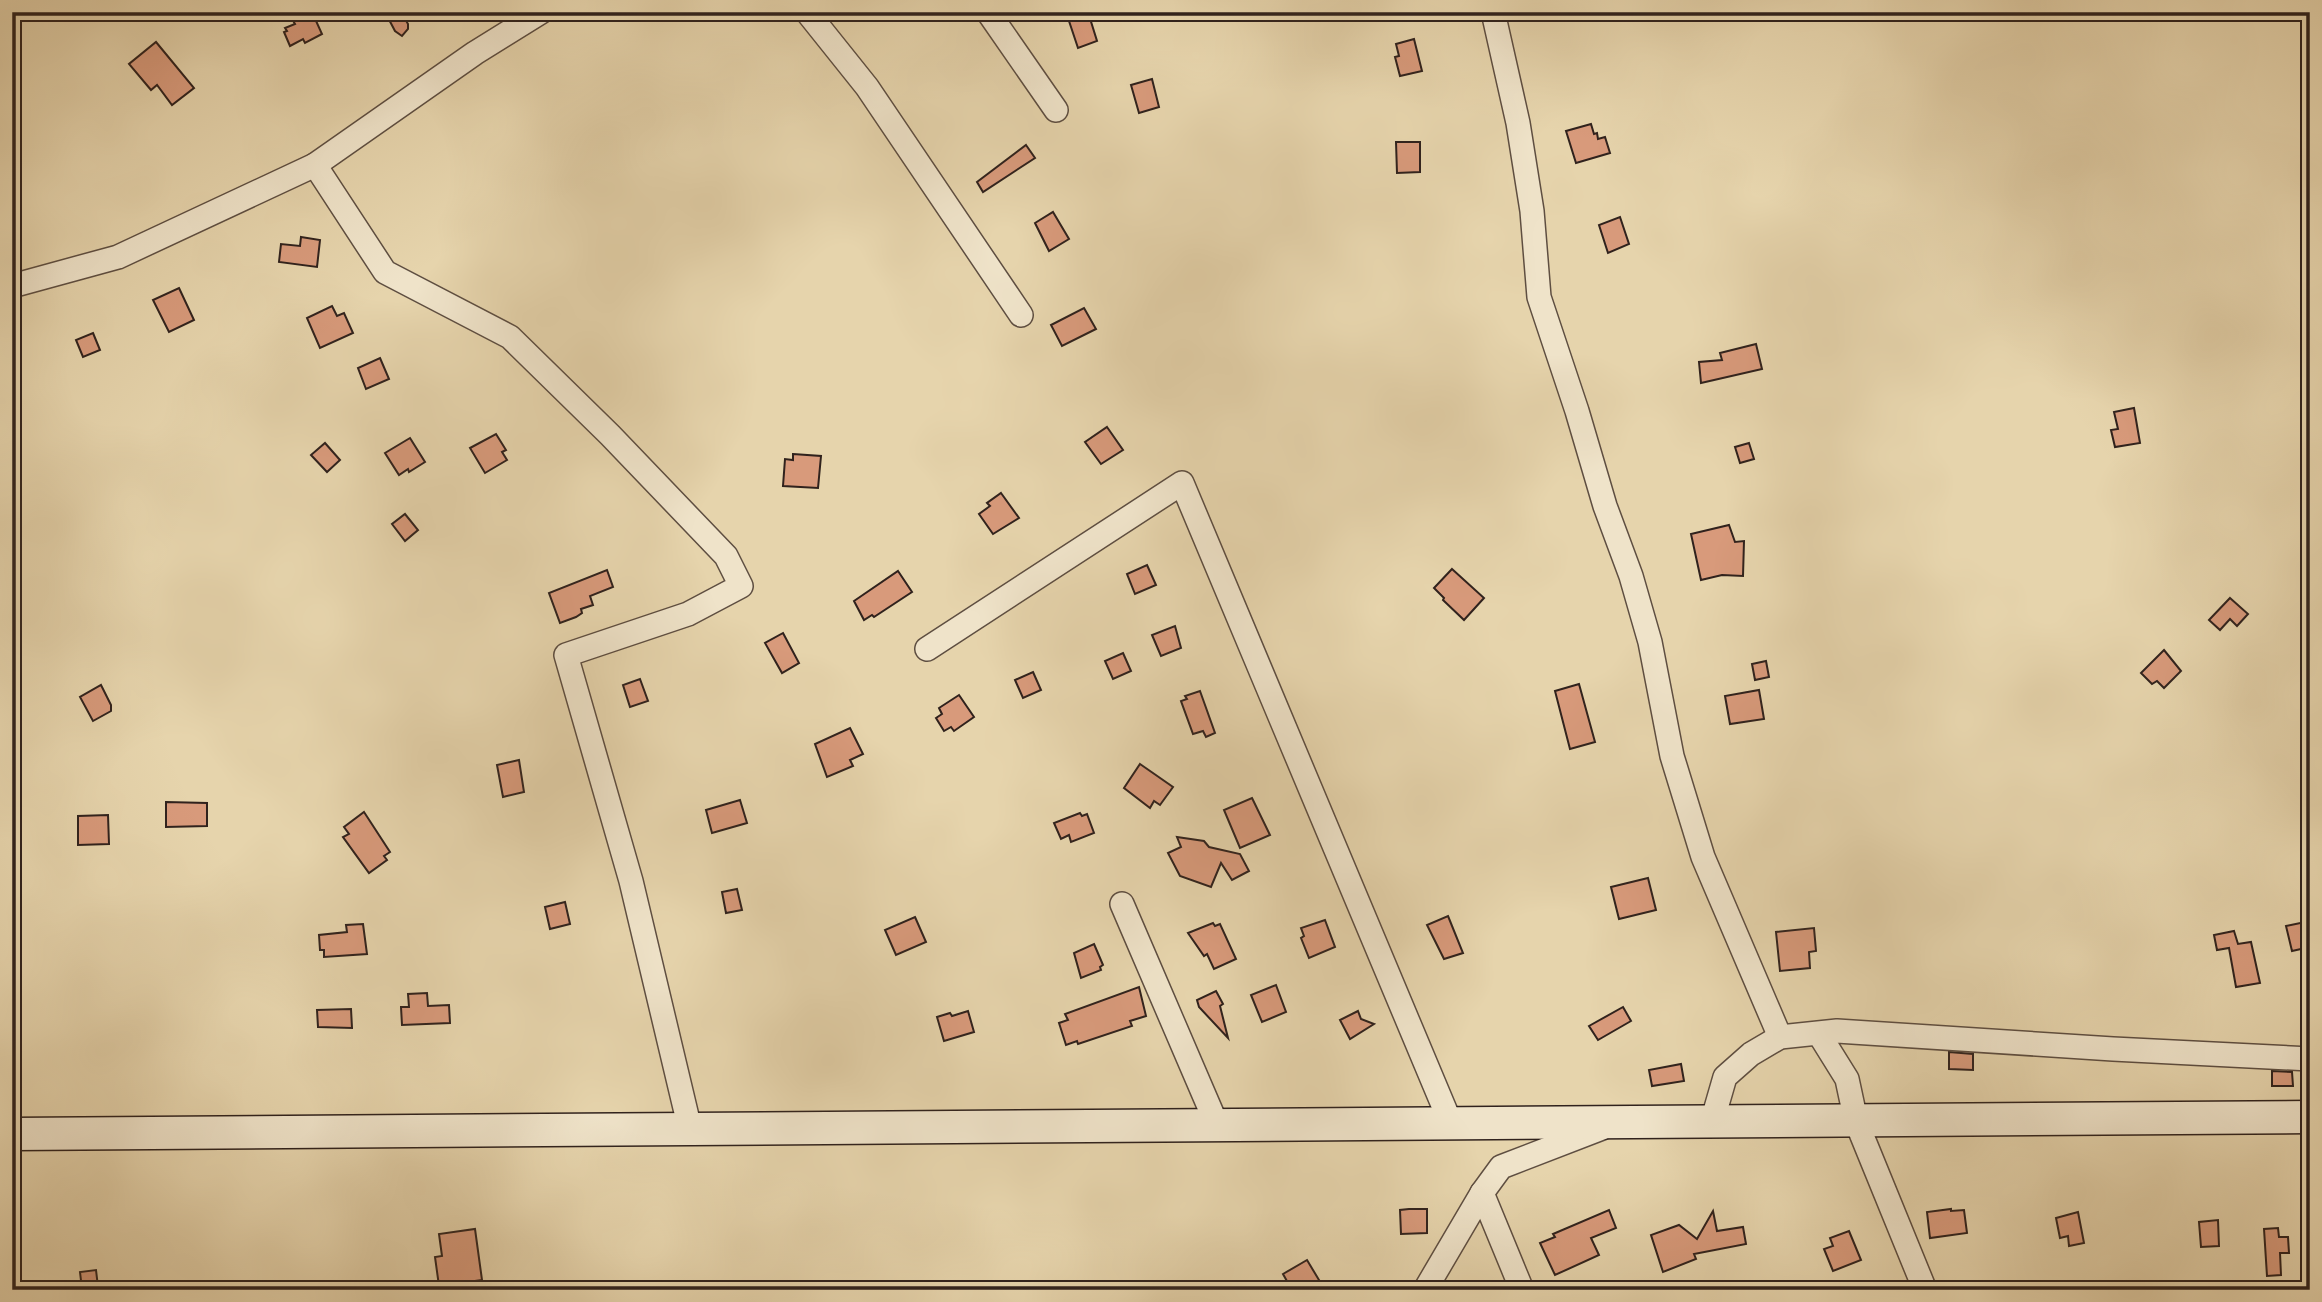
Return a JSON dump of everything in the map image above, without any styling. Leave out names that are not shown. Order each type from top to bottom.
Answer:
[{"type":"main road","points":[[12,1134],[2310,1117]]},
{"type":"street","points":[[12,286],[118,257],[315,164],[475,52],[541,12]]},
{"type":"street","points":[[807,12],[867,87],[1021,315]]},
{"type":"street","points":[[988,12],[1056,110]]},
{"type":"street","points":[[1493,12],[1518,123],[1532,211],[1539,297],[1605,506],[1643,615],[1672,756],[1703,857],[1780,1037]]},
{"type":"street","points":[[315,164],[385,272],[510,337],[610,435],[726,556],[741,586],[688,614],[566,655],[631,881],[690,1129]]},
{"type":"street","points":[[927,649],[1182,482],[1451,1124]]},
{"type":"street","points":[[1122,904],[1217,1125]]},
{"type":"street","points":[[1712,1122],[1725,1077],[1751,1054],[1780,1037],[1837,1031],[2310,1059]]},
{"type":"street","points":[[1819,1034],[1847,1079],[1856,1121],[1925,1290]]},
{"type":"street","points":[[1425,1290],[1482,1193],[1501,1167],[1615,1122]]},
{"type":"street","points":[[1482,1193],[1522,1290]]},
{"type":"building","points":[[288,12],[312,12],[322,34],[305,43],[303,39],[290,46],[284,32],[287,31],[285,28],[295,24]]},
{"type":"building","points":[[385,12],[401,12],[408,24],[408,29],[402,36],[395,31]]},
{"type":"building","points":[[1066,12],[1088,12],[1097,41],[1078,48]]},
{"type":"building","points":[[1414,39],[1422,71],[1400,76],[1395,57],[1399,56],[1396,44]]},
{"type":"building","points":[[156,42],[194,88],[172,105],[157,85],[151,90],[129,64]]},
{"type":"building","points":[[1152,79],[1159,107],[1139,113],[1131,85]]},
{"type":"building","points":[[1591,124],[1598,139],[1605,137],[1610,153],[1576,163],[1566,131]]},
{"type":"building","points":[[1396,142],[1420,142],[1420,172],[1397,173]]},
{"type":"building","points":[[1026,145],[1035,158],[983,192],[977,182]]},
{"type":"building","points":[[1053,212],[1069,239],[1049,251],[1035,223]]},
{"type":"building","points":[[1620,217],[1629,244],[1608,253],[1599,225]]},
{"type":"building","points":[[301,237],[320,240],[317,267],[279,262],[281,244],[300,246]]},
{"type":"building","points":[[179,288],[194,320],[169,332],[153,300]]},
{"type":"building","points":[[332,306],[337,316],[344,313],[353,333],[320,348],[307,318]]},
{"type":"building","points":[[1084,308],[1096,329],[1062,346],[1051,325]]},
{"type":"building","points":[[93,333],[100,350],[83,357],[76,340]]},
{"type":"building","points":[[1756,344],[1762,369],[1701,383],[1699,362],[1722,360],[1720,353]]},
{"type":"building","points":[[380,358],[389,379],[366,389],[358,368]]},
{"type":"building","points":[[2134,408],[2140,443],[2115,447],[2111,430],[2118,429],[2114,412]]},
{"type":"building","points":[[1107,427],[1123,450],[1101,464],[1085,442]]},
{"type":"building","points":[[496,434],[506,450],[502,452],[507,460],[485,473],[470,448]]},
{"type":"building","points":[[410,438],[425,462],[399,475],[385,453]]},
{"type":"building","points":[[325,443],[340,460],[327,472],[311,455]]},
{"type":"building","points":[[1749,443],[1754,459],[1740,463],[1735,447]]},
{"type":"building","points":[[793,454],[821,456],[818,488],[783,486],[785,459],[793,460]]},
{"type":"building","points":[[1001,493],[1019,518],[993,534],[979,514],[990,506],[987,503]]},
{"type":"building","points":[[405,514],[418,530],[405,541],[392,524]]},
{"type":"building","points":[[1729,525],[1735,542],[1744,541],[1743,576],[1722,575],[1701,580],[1691,534]]},
{"type":"building","points":[[1147,565],[1156,585],[1135,594],[1127,574]]},
{"type":"building","points":[[1452,569],[1484,598],[1464,620],[1434,588]]},
{"type":"building","points":[[607,570],[613,587],[590,596],[593,605],[581,609],[582,613],[576,617],[560,623],[549,593]]},
{"type":"building","points":[[898,571],[912,592],[874,617],[872,615],[864,620],[854,601]]},
{"type":"building","points":[[2230,598],[2248,614],[2237,626],[2230,619],[2220,630],[2209,620]]},
{"type":"building","points":[[1175,626],[1181,648],[1161,656],[1152,635]]},
{"type":"building","points":[[783,633],[799,663],[782,673],[765,643]]},
{"type":"building","points":[[2164,650],[2181,671],[2164,688],[2157,681],[2152,684],[2141,673]]},
{"type":"building","points":[[1123,653],[1131,671],[1113,679],[1105,661]]},
{"type":"building","points":[[1766,661],[1769,677],[1755,680],[1752,664]]},
{"type":"building","points":[[1033,672],[1041,690],[1023,698],[1015,680]]},
{"type":"building","points":[[640,679],[648,701],[630,707],[623,685]]},
{"type":"building","points":[[1579,684],[1595,742],[1570,749],[1555,691]]},
{"type":"building","points":[[101,685],[111,705],[111,711],[93,721],[80,697]]},
{"type":"building","points":[[1759,690],[1764,719],[1730,724],[1725,696]]},
{"type":"building","points":[[1200,691],[1215,733],[1206,737],[1203,731],[1193,734],[1181,701],[1187,699],[1185,696]]},
{"type":"building","points":[[959,695],[974,717],[954,731],[951,727],[944,731],[936,718],[942,714],[939,708]]},
{"type":"building","points":[[850,728],[863,754],[850,760],[853,766],[827,777],[815,744]]},
{"type":"building","points":[[519,760],[524,792],[503,797],[497,765]]},
{"type":"building","points":[[1140,764],[1173,787],[1160,805],[1154,801],[1150,808],[1124,788]]},
{"type":"building","points":[[1252,798],[1270,835],[1240,848],[1224,810]]},
{"type":"building","points":[[740,800],[747,823],[712,833],[706,810]]},
{"type":"building","points":[[166,802],[207,803],[207,826],[166,827]]},
{"type":"building","points":[[364,812],[390,852],[384,856],[387,860],[369,873],[343,837],[349,834],[344,827]]},
{"type":"building","points":[[1080,813],[1082,816],[1087,814],[1094,833],[1071,842],[1069,835],[1061,839],[1054,823]]},
{"type":"building","points":[[108,815],[109,844],[78,845],[78,816]]},
{"type":"building","points":[[1177,837],[1204,841],[1209,847],[1240,854],[1249,871],[1232,880],[1221,863],[1211,887],[1180,876],[1168,853],[1181,847]]},
{"type":"building","points":[[1648,878],[1656,910],[1619,919],[1611,887]]},
{"type":"building","points":[[737,889],[742,910],[726,913],[722,892]]},
{"type":"building","points":[[565,902],[570,924],[550,929],[545,907]]},
{"type":"building","points":[[1448,916],[1463,953],[1444,959],[1427,925]]},
{"type":"building","points":[[915,917],[926,942],[896,955],[885,930]]},
{"type":"building","points":[[1325,920],[1335,947],[1309,958],[1301,938],[1304,936],[1301,928]]},
{"type":"building","points":[[2310,921],[2310,947],[2292,951],[2286,926]]},
{"type":"building","points":[[1213,923],[1215,926],[1220,924],[1236,959],[1214,969],[1207,954],[1204,956],[1188,933]]},
{"type":"building","points":[[363,924],[367,954],[324,957],[324,950],[320,950],[319,935],[347,932],[346,925]]},
{"type":"building","points":[[1814,928],[1816,951],[1809,952],[1810,968],[1780,971],[1776,932]]},
{"type":"building","points":[[2234,931],[2238,944],[2251,942],[2260,983],[2236,987],[2229,948],[2217,950],[2214,935]]},
{"type":"building","points":[[1094,944],[1103,965],[1101,970],[1081,978],[1074,953]]},
{"type":"building","points":[[1276,985],[1286,1012],[1262,1022],[1251,995]]},
{"type":"building","points":[[1139,987],[1146,1016],[1130,1021],[1132,1026],[1078,1044],[1077,1041],[1066,1045],[1059,1023],[1068,1020],[1065,1014]]},
{"type":"building","points":[[1216,991],[1223,1004],[1220,1006],[1228,1038],[1199,1007],[1197,1000]]},
{"type":"building","points":[[427,993],[428,1006],[449,1005],[450,1023],[402,1025],[401,1007],[409,1007],[408,994]]},
{"type":"building","points":[[1623,1007],[1631,1021],[1598,1040],[1589,1026]]},
{"type":"building","points":[[351,1009],[352,1028],[318,1027],[317,1010]]},
{"type":"building","points":[[968,1011],[974,1032],[944,1041],[937,1017]]},
{"type":"building","points":[[1358,1011],[1361,1019],[1374,1024],[1350,1039],[1340,1020]]},
{"type":"building","points":[[1949,1052],[1973,1054],[1973,1070],[1949,1069]]},
{"type":"building","points":[[1681,1064],[1684,1081],[1652,1086],[1649,1070]]},
{"type":"building","points":[[2272,1071],[2292,1072],[2293,1086],[2272,1086]]},
{"type":"building","points":[[1427,1209],[1427,1233],[1401,1234],[1400,1210]]},
{"type":"building","points":[[1609,1210],[1616,1228],[1591,1238],[1599,1255],[1555,1275],[1540,1243],[1555,1237],[1553,1234]]},
{"type":"building","points":[[1964,1210],[1967,1233],[1930,1238],[1927,1212]]},
{"type":"building","points":[[1713,1211],[1717,1231],[1743,1227],[1746,1244],[1694,1254],[1696,1259],[1663,1272],[1651,1235],[1679,1225],[1697,1239]]},
{"type":"building","points":[[2078,1212],[2084,1243],[2069,1246],[2068,1236],[2060,1238],[2056,1218]]},
{"type":"building","points":[[2218,1220],[2219,1246],[2201,1247],[2199,1222]]},
{"type":"building","points":[[2278,1228],[2279,1237],[2288,1237],[2289,1253],[2280,1253],[2281,1275],[2267,1276],[2264,1229]]},
{"type":"building","points":[[475,1229],[482,1280],[439,1286],[435,1257],[442,1256],[439,1234]]},
{"type":"building","points":[[1849,1231],[1861,1260],[1833,1271],[1824,1249],[1833,1246],[1830,1238]]},
{"type":"building","points":[[1307,1260],[1325,1290],[1292,1290],[1283,1274]]},
{"type":"building","points":[[96,1270],[98,1287],[82,1289],[80,1272]]}]
